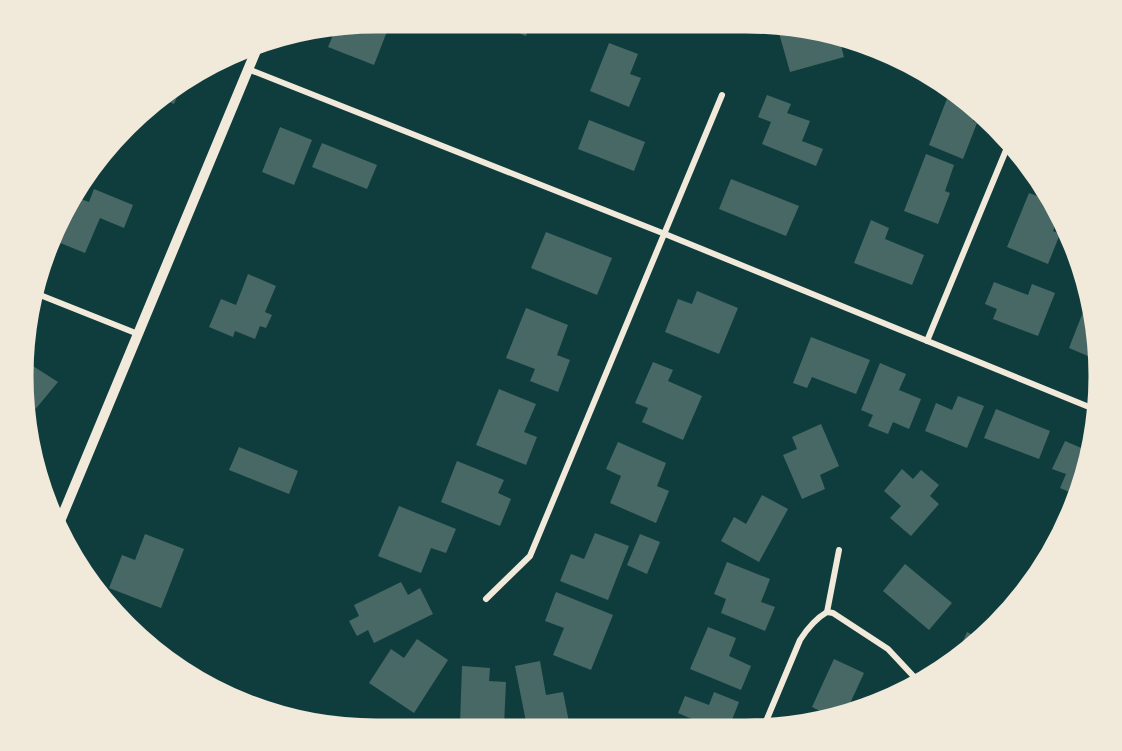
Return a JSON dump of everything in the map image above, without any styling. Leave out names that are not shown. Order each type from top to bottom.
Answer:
[{"type":"street","points":[[62,516],[254,54]]},
{"type":"street","points":[[248,69],[665,234],[1089,407]]},
{"type":"street","points":[[486,599],[530,556],[722,95]]},
{"type":"street","points":[[927,341],[1006,150]]},
{"type":"street","points":[[41,295],[138,334]]},
{"type":"street","points":[[767,719],[800,640],[807,629],[827,612],[839,550]]},
{"type":"street","points":[[827,612],[833,612],[888,649],[913,676]]},
{"type":"building","points":[[387,32],[374,65],[328,47],[334,34]]},
{"type":"building","points":[[516,32],[527,32],[526,36]]},
{"type":"building","points":[[779,33],[841,45],[844,57],[790,72]]},
{"type":"building","points":[[609,43],[638,54],[630,74],[641,78],[629,107],[590,91]]},
{"type":"building","points":[[178,93],[174,104],[168,101]]},
{"type":"building","points":[[767,95],[791,104],[787,113],[810,121],[802,141],[823,149],[816,166],[762,144],[771,122],[758,117]]},
{"type":"building","points":[[948,97],[977,123],[963,159],[929,145]]},
{"type":"building","points":[[589,120],[645,142],[634,171],[578,149]]},
{"type":"building","points":[[280,127],[312,140],[294,185],[262,172]]},
{"type":"building","points":[[322,143],[377,165],[367,189],[312,167]]},
{"type":"building","points":[[926,154],[954,165],[945,191],[950,193],[938,224],[904,211]]},
{"type":"building","points":[[731,179],[799,206],[786,236],[719,209]]},
{"type":"building","points":[[94,189],[133,205],[124,228],[100,218],[85,253],[59,242],[80,199],[89,202]]},
{"type":"building","points":[[1029,193],[1040,197],[1056,225],[1053,231],[1060,234],[1048,264],[1007,247]]},
{"type":"building","points":[[871,220],[889,228],[885,239],[924,255],[912,285],[854,263]]},
{"type":"building","points":[[546,232],[612,258],[597,295],[531,268]]},
{"type":"building","points":[[248,274],[276,286],[265,312],[272,315],[266,328],[260,326],[255,339],[235,331],[233,337],[209,327],[221,299],[236,305]]},
{"type":"building","points":[[994,282],[1028,295],[1032,284],[1055,293],[1038,336],[993,319],[997,309],[985,304]]},
{"type":"building","points":[[697,291],[738,308],[719,354],[665,332],[678,299],[692,304]]},
{"type":"building","points":[[526,308],[568,325],[557,355],[570,360],[558,392],[530,381],[535,369],[506,358]]},
{"type":"building","points":[[1084,309],[1090,357],[1069,348]]},
{"type":"building","points":[[811,337],[870,360],[856,394],[812,377],[807,388],[793,383]]},
{"type":"building","points":[[653,362],[673,370],[668,381],[702,396],[683,440],[642,422],[648,408],[635,403]]},
{"type":"building","points":[[880,363],[906,374],[899,390],[921,399],[909,429],[893,422],[888,434],[868,426],[873,415],[861,410]]},
{"type":"building","points":[[32,365],[58,382],[33,412]]},
{"type":"building","points":[[499,389],[536,404],[524,432],[537,437],[526,465],[476,445]]},
{"type":"building","points":[[958,396],[984,406],[967,448],[925,431],[936,403],[952,410]]},
{"type":"building","points":[[996,409],[1050,431],[1039,459],[984,438]]},
{"type":"building","points":[[821,424],[839,466],[820,475],[825,489],[802,499],[783,455],[797,449],[792,437]]},
{"type":"building","points":[[1065,441],[1083,449],[1070,492],[1060,488],[1066,474],[1052,469]]},
{"type":"building","points":[[618,442],[666,463],[657,486],[669,491],[656,523],[610,503],[621,476],[606,469]]},
{"type":"building","points":[[239,447],[298,471],[289,494],[229,470]]},
{"type":"building","points":[[457,461],[504,480],[498,493],[511,499],[500,526],[441,502]]},
{"type":"building","points":[[902,469],[913,479],[921,470],[939,485],[930,496],[939,504],[911,536],[890,518],[901,506],[884,491]]},
{"type":"building","points":[[762,495],[788,509],[759,562],[721,541],[734,517],[746,524]]},
{"type":"building","points":[[399,506],[456,529],[446,553],[431,548],[421,573],[378,556]]},
{"type":"building","points":[[595,533],[629,546],[608,600],[560,581],[571,554],[584,559]]},
{"type":"building","points":[[145,534],[184,549],[161,608],[109,588],[122,555],[135,560]]},
{"type":"building","points":[[640,534],[660,542],[647,574],[627,565]]},
{"type":"building","points":[[727,562],[770,579],[761,602],[775,607],[765,631],[721,613],[726,599],[714,594]]},
{"type":"building","points":[[905,564],[952,603],[929,630],[883,591]]},
{"type":"building","points":[[401,582],[408,595],[420,588],[433,614],[374,643],[368,630],[357,636],[349,621],[359,616],[354,605]]},
{"type":"building","points":[[556,592],[613,615],[591,670],[553,655],[564,628],[545,621]]},
{"type":"building","points":[[708,627],[736,638],[729,656],[751,666],[741,690],[690,669]]},
{"type":"building","points":[[967,632],[972,635],[962,643]]},
{"type":"building","points":[[417,639],[448,660],[414,713],[369,683],[391,649],[404,658]]},
{"type":"building","points":[[834,659],[864,673],[850,703],[821,711],[812,707]]},
{"type":"building","points":[[540,661],[546,695],[563,692],[569,720],[526,720],[515,666]]},
{"type":"building","points":[[462,666],[490,668],[489,681],[506,682],[504,720],[460,720]]},
{"type":"building","points":[[714,692],[739,702],[732,720],[692,720],[678,713],[685,696],[709,705]]}]
